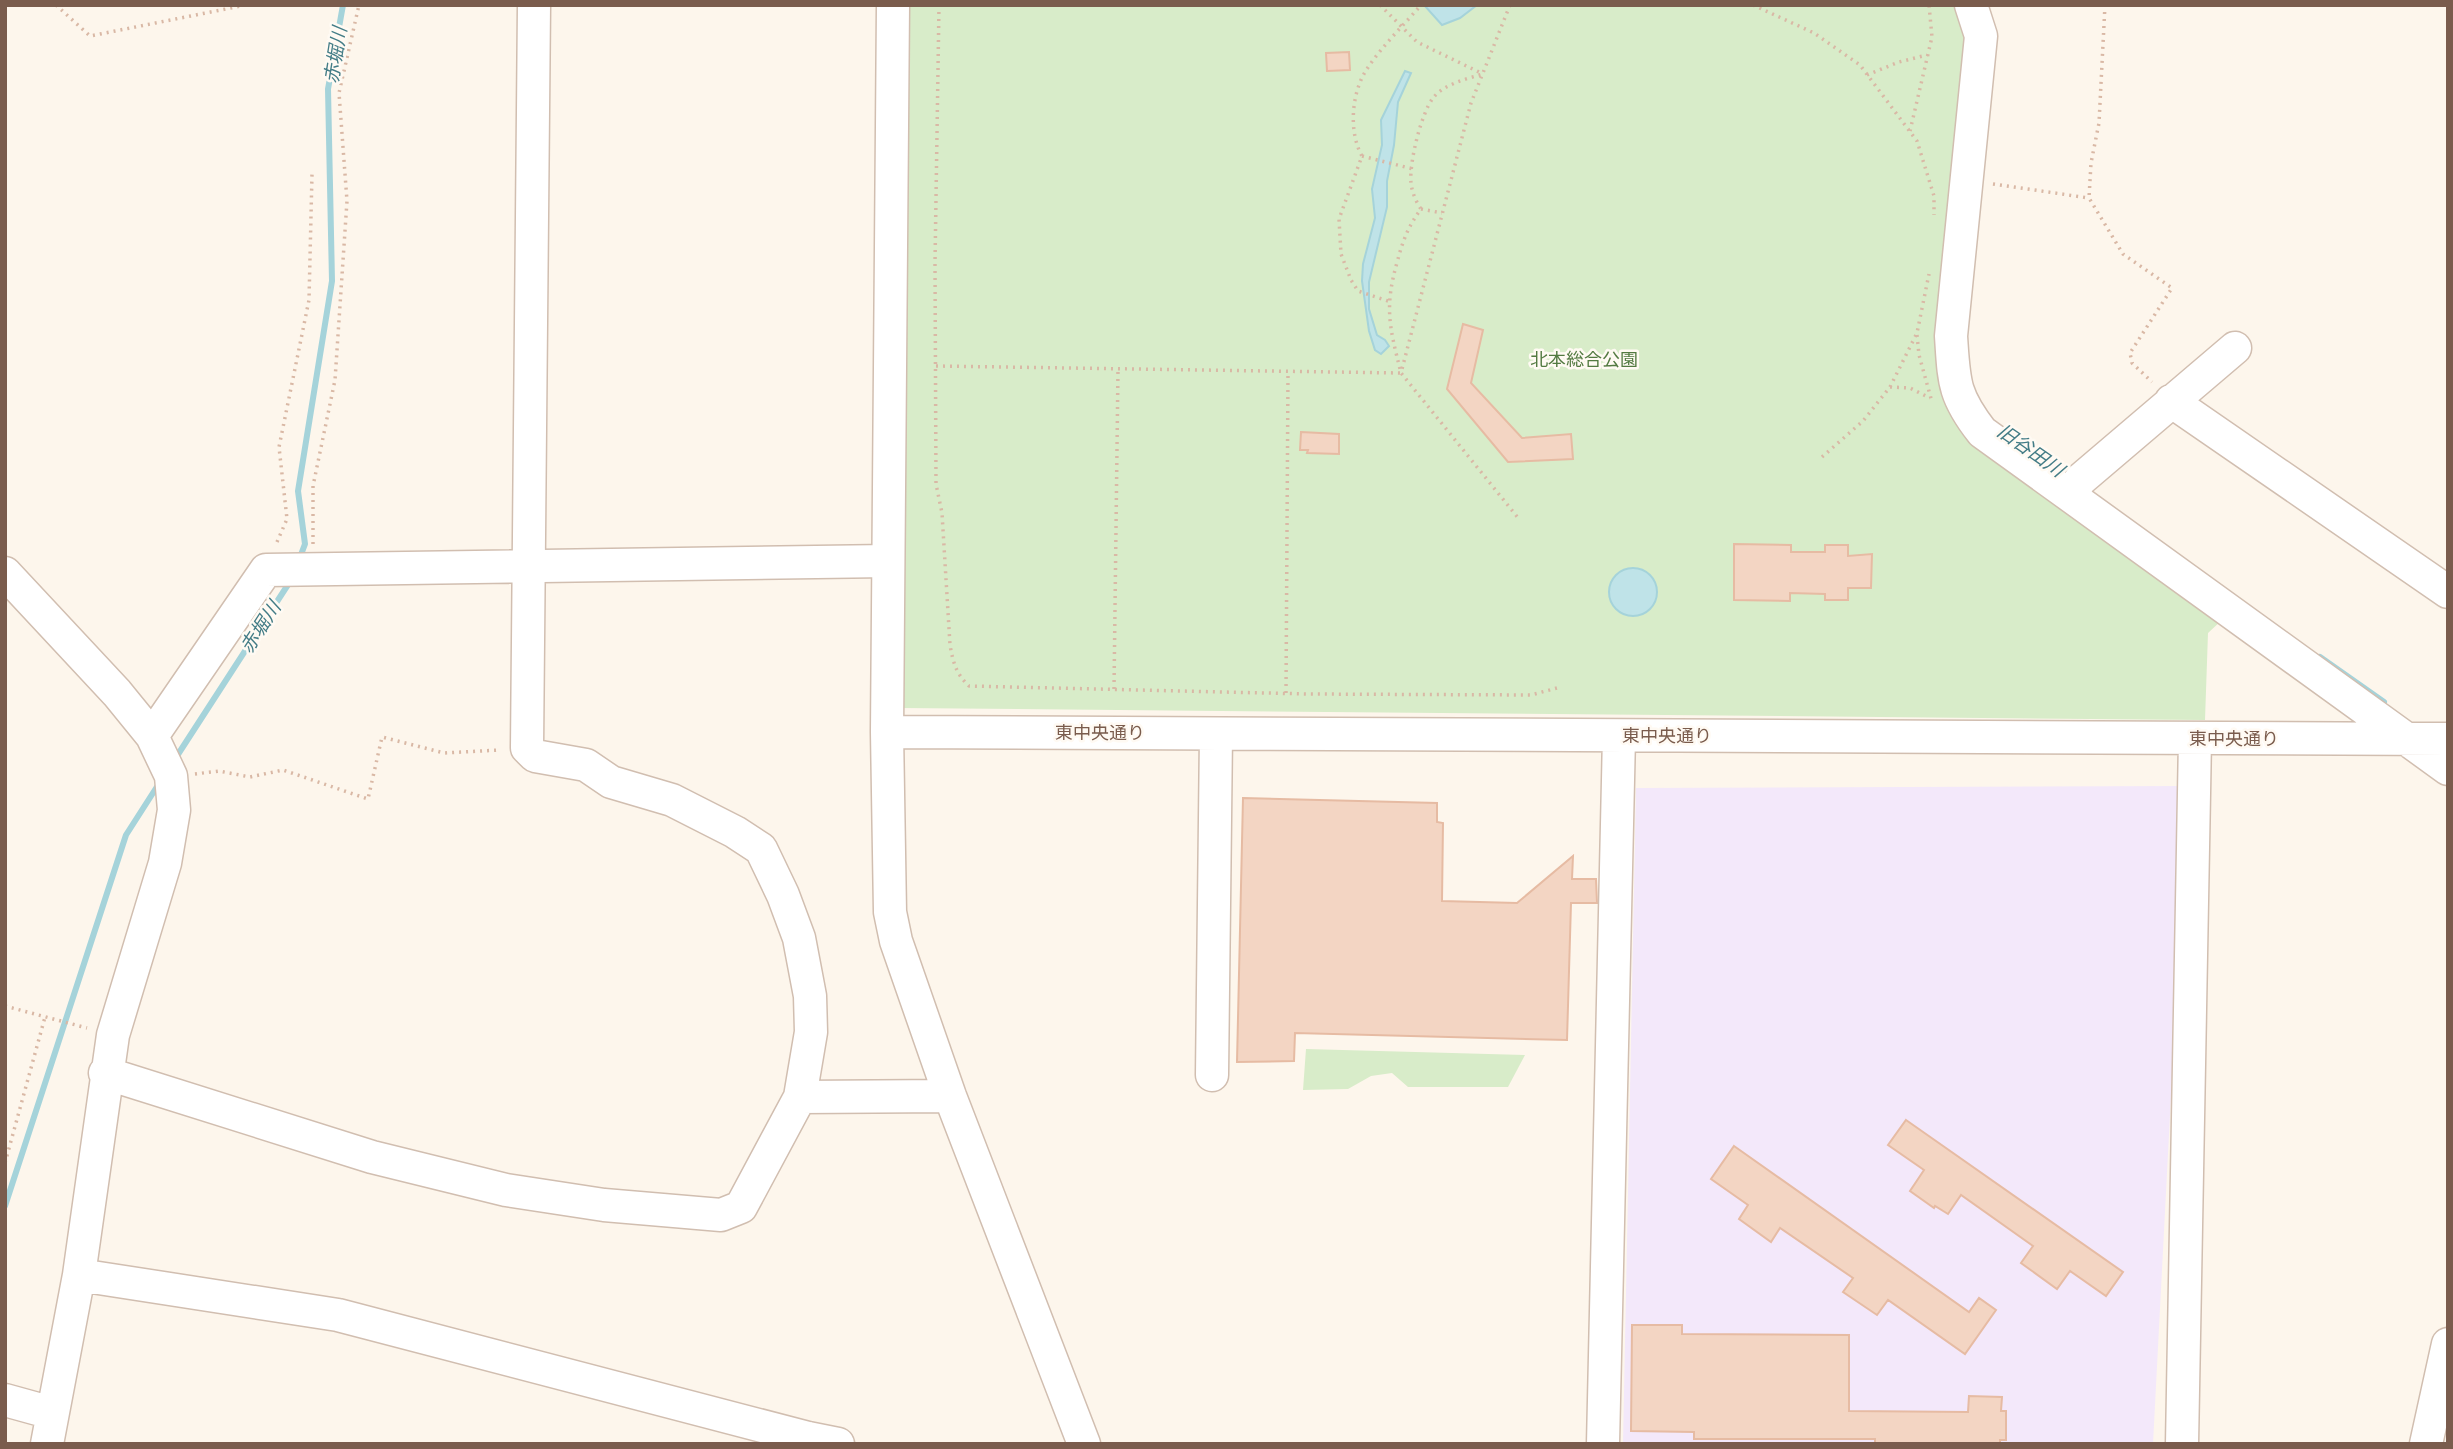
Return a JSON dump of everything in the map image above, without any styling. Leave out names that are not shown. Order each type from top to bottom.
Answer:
[{"type":"street","points":[[106,1073],[372,1157],[506,1190],[604,1205],[721,1215],[741,1207],[800,1097],[811,1032],[810,996],[799,938],[783,895],[761,849],[735,832],[673,800],[611,782],[586,765],[535,756],[527,748],[534,5]]},
{"type":"street","points":[[893,5],[887,732],[890,912],[896,941],[950,1096],[1084,1444]]},
{"type":"street","points":[[1971,5],[1981,36],[1951,336],[1954,383],[1965,410],[1982,432],[2448,769]]},
{"type":"street","points":[[2071,495],[2080,480],[2235,348]]},
{"type":"street","points":[[2171,401],[2448,592]]},
{"type":"street","points":[[152,736],[266,570],[888,562]]},
{"type":"street","points":[[5,573],[117,693],[152,736],[171,776],[174,810],[165,863],[113,1035],[79,1275],[47,1444]]},
{"type":"street","name":"東中央通り","points":[[887,732],[2195,740],[2448,739]]},
{"type":"street","points":[[1212,1076],[1216,734]]},
{"type":"street","points":[[1603,1444],[1619,736]]},
{"type":"street","points":[[2182,1444],[2195,740]]},
{"type":"street","points":[[800,1097],[950,1096]]},
{"type":"street","points":[[79,1275],[338,1315],[838,1444]]},
{"type":"street","points":[[2426,1444],[2448,1343]]},
{"type":"street","points":[[5,1400],[52,1413]]},
{"type":"path","points":[[56,5],[90,36],[247,5]]},
{"type":"path","points":[[313,569],[313,486],[335,380],[347,201],[339,93],[359,5]]},
{"type":"path","points":[[939,5],[936,484],[942,513],[953,666],[969,686],[1531,695],[1557,688]]},
{"type":"path","points":[[1380,5],[1417,42],[1483,74]]},
{"type":"path","points":[[1413,169],[1362,156],[1355,144],[1354,106],[1364,74],[1421,5]]},
{"type":"path","points":[[1401,373],[1471,103],[1510,5]]},
{"type":"path","points":[[1754,5],[1814,33],[1860,65],[1917,141],[1934,196],[1935,218]]},
{"type":"path","points":[[1910,131],[1932,37],[1929,5]]},
{"type":"path","points":[[2105,5],[2099,123],[2091,163],[2089,198],[2123,254],[2172,288],[2130,353],[2132,363],[2171,401]]},
{"type":"path","points":[[1867,75],[1899,62],[1927,55]]},
{"type":"path","points":[[1443,213],[1421,209],[1416,204],[1411,184],[1424,114],[1434,96],[1456,82],[1483,74]]},
{"type":"path","points":[[1362,156],[1339,219],[1341,254],[1358,291],[1388,301]]},
{"type":"path","points":[[266,570],[287,519],[279,447],[309,300],[312,174]]},
{"type":"path","points":[[1966,180],[2089,198]]},
{"type":"path","points":[[1421,209],[1407,229],[1389,288],[1391,335],[1401,373],[1519,519]]},
{"type":"path","points":[[1822,457],[1863,421],[1890,387],[1917,332],[1930,266]]},
{"type":"path","points":[[936,366],[1401,373]]},
{"type":"path","points":[[1114,689],[1118,368]]},
{"type":"path","points":[[1286,693],[1288,371]]},
{"type":"path","points":[[1890,387],[1910,388],[1930,398]]},
{"type":"path","points":[[171,776],[219,771],[250,777],[283,770],[368,799],[382,737],[444,753],[527,748]]},
{"type":"path","points":[[5,1006],[113,1035]]},
{"type":"path","points":[[5,1163],[45,1017]]},
{"type":"shaded area","points":[[2187,786],[2153,1444],[1623,1444],[1636,788]]},
{"type":"green space","name":"北本総合公園","points":[[905,5],[1961,5],[1972,37],[1955,408],[2222,620],[2208,633],[2205,720],[900,708]]},
{"type":"green space","points":[[1306,1049],[1525,1055],[1508,1087],[1408,1087],[1392,1073],[1371,1076],[1348,1089],[1303,1090]]},
{"type":"water","points":[[1424,5],[1477,5],[1460,18],[1442,25]]},
{"type":"water","points":[[1405,71],[1411,73],[1398,102],[1387,181],[1387,207],[1369,282],[1369,309],[1377,335],[1389,346],[1381,354],[1375,350],[1369,331],[1362,281],[1363,264],[1375,218],[1372,189],[1382,145],[1381,120]]},
{"type":"water","points":[[1633,568],[1650,575],[1657,592],[1650,609],[1633,616],[1616,609],[1609,592],[1616,575]]},
{"type":"building","points":[[1349,52],[1350,70],[1327,71],[1326,53]]},
{"type":"building","points":[[1463,324],[1483,330],[1471,383],[1522,438],[1571,434],[1573,459],[1508,462],[1447,389]]},
{"type":"building","points":[[1301,432],[1339,434],[1339,454],[1307,453],[1308,450],[1300,450]]},
{"type":"building","points":[[1734,544],[1791,545],[1791,552],[1825,552],[1825,545],[1848,545],[1848,556],[1872,554],[1871,588],[1848,588],[1848,600],[1825,600],[1825,594],[1790,593],[1790,601],[1734,600]]},
{"type":"building","points":[[1243,798],[1437,803],[1437,822],[1443,823],[1442,901],[1517,903],[1573,856],[1572,879],[1596,879],[1597,903],[1571,903],[1567,1040],[1295,1033],[1294,1061],[1237,1062]]},
{"type":"building","points":[[1906,1120],[2123,1272],[2106,1296],[2070,1271],[2057,1289],[2021,1263],[2033,1246],[1961,1195],[1948,1214],[1935,1206],[1934,1208],[1910,1191],[1924,1170],[1888,1145]]},
{"type":"building","points":[[1734,1146],[1969,1312],[1979,1298],[1996,1310],[1965,1354],[1888,1300],[1877,1315],[1843,1292],[1853,1278],[1780,1228],[1771,1242],[1739,1219],[1748,1205],[1711,1179]]},
{"type":"building","points":[[1632,1325],[1682,1325],[1682,1334],[1849,1335],[1849,1411],[1968,1412],[1969,1396],[2002,1397],[2001,1411],[2006,1411],[2006,1440],[2000,1440],[2000,1444],[1875,1444],[1875,1439],[1694,1439],[1694,1432],[1631,1431]]},
{"type":"waterway","name":"赤堀川","points":[[299,560],[305,544],[298,491],[332,281],[328,89],[343,5]]},
{"type":"waterway","name":"赤堀川","points":[[175,759],[291,580]]},
{"type":"waterway","name":"旧谷田川","points":[[2320,657],[2384,702]]},
{"type":"waterway","name":"赤堀川","points":[[5,1206],[126,835],[160,782]]}]
